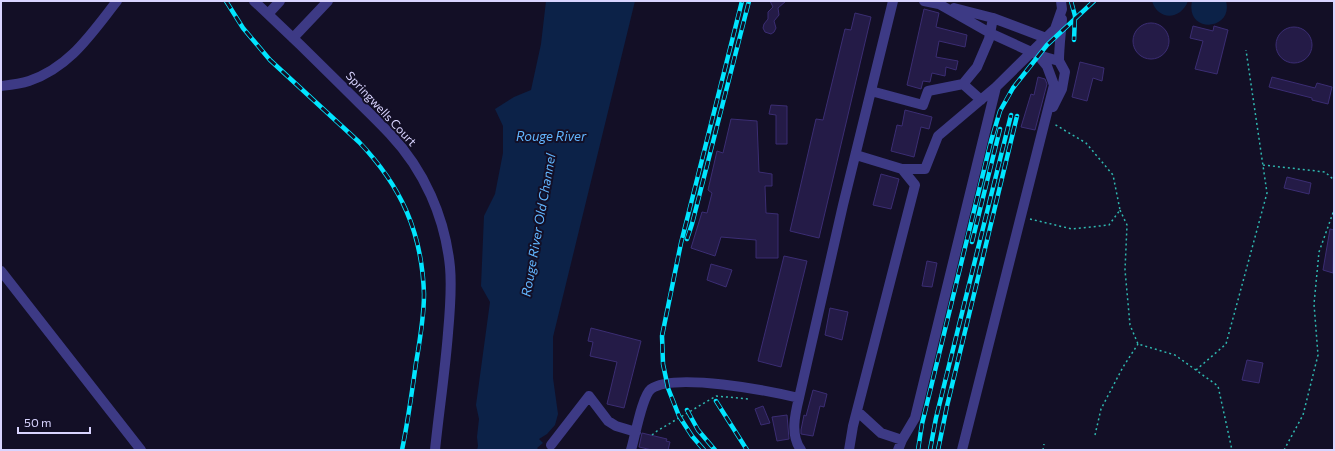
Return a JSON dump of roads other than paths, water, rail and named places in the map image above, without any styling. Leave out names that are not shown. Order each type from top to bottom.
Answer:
[{"type":"street","points":[[1,86],[28,82],[47,73],[69,58],[86,41],[117,1]]},
{"type":"street","name":"Springwells Court","points":[[254,1],[391,135],[410,158],[434,201],[446,237],[450,267],[451,303],[435,450]]},
{"type":"street","points":[[268,14],[280,1]]},
{"type":"street","points":[[293,38],[328,1]]},
{"type":"street","points":[[801,450],[797,442],[794,421],[871,91],[894,1]]},
{"type":"street","points":[[924,1],[993,18],[1046,38]]},
{"type":"street","points":[[939,4],[990,32],[1035,53],[1060,61]]},
{"type":"street","points":[[856,155],[902,169],[925,169],[938,136],[1035,53],[1055,29],[1061,5]]},
{"type":"street","points":[[1045,125],[1062,89],[1065,72],[1060,61],[1059,46],[1061,32],[1061,5]]},
{"type":"street","points":[[871,91],[923,105],[928,92],[963,84],[977,66],[989,39],[993,18]]},
{"type":"street","points":[[962,450],[1054,85],[1047,66],[1035,53]]},
{"type":"street","points":[[963,84],[981,100]]},
{"type":"street","points":[[898,450],[915,418],[996,87]]},
{"type":"street","points":[[849,450],[857,411],[915,185],[902,169]]},
{"type":"street","points":[[1,271],[141,450]]},
{"type":"street","points":[[631,450],[644,400],[650,390],[660,385],[680,382],[735,386],[762,389],[799,398]]},
{"type":"street","points":[[551,445],[589,396],[608,421],[635,435]]},
{"type":"street","points":[[857,411],[881,433],[902,440]]},
{"type":"street","points":[[624,450],[635,435]]},
{"type":"water","name":"Rouge River","points":[[546,1],[635,1],[553,337],[553,378],[558,414],[555,425],[547,434],[539,439],[543,443],[537,448],[539,450],[477,450],[479,419],[476,405],[490,302],[481,286],[484,216],[495,194],[503,153],[503,126],[495,109],[514,97],[531,90],[541,44]]},
{"type":"water","points":[[1152,1],[1188,1],[1180,12],[1170,16],[1159,12],[1155,8]]},
{"type":"water","points":[[1192,1],[1226,1],[1227,11],[1223,18],[1217,23],[1209,25],[1202,23],[1195,19],[1192,12]]},
{"type":"railway","points":[[226,1],[243,28],[270,60],[359,142],[374,159],[387,176],[397,193],[414,230],[419,250],[424,294],[420,337],[402,450]]},
{"type":"railway","points":[[704,450],[692,436],[679,416],[668,388],[663,364],[662,336],[681,243],[742,1]]},
{"type":"railway","points":[[687,239],[749,1]]},
{"type":"railway","points":[[1071,1],[1075,16],[1074,40]]},
{"type":"railway","points":[[918,450],[922,424],[991,141],[1000,111],[1013,88],[1047,45],[1094,1]]},
{"type":"railway","points":[[930,450],[936,418],[1011,115]]},
{"type":"railway","points":[[938,450],[947,406],[1017,116]]},
{"type":"railway","points":[[972,242],[1000,129]]},
{"type":"railway","points":[[716,401],[747,450]]},
{"type":"railway","points":[[687,410],[698,430],[715,450]]},
{"type":"water label","name":"Rouge River Old Channel","points":[[538,225]]}]
